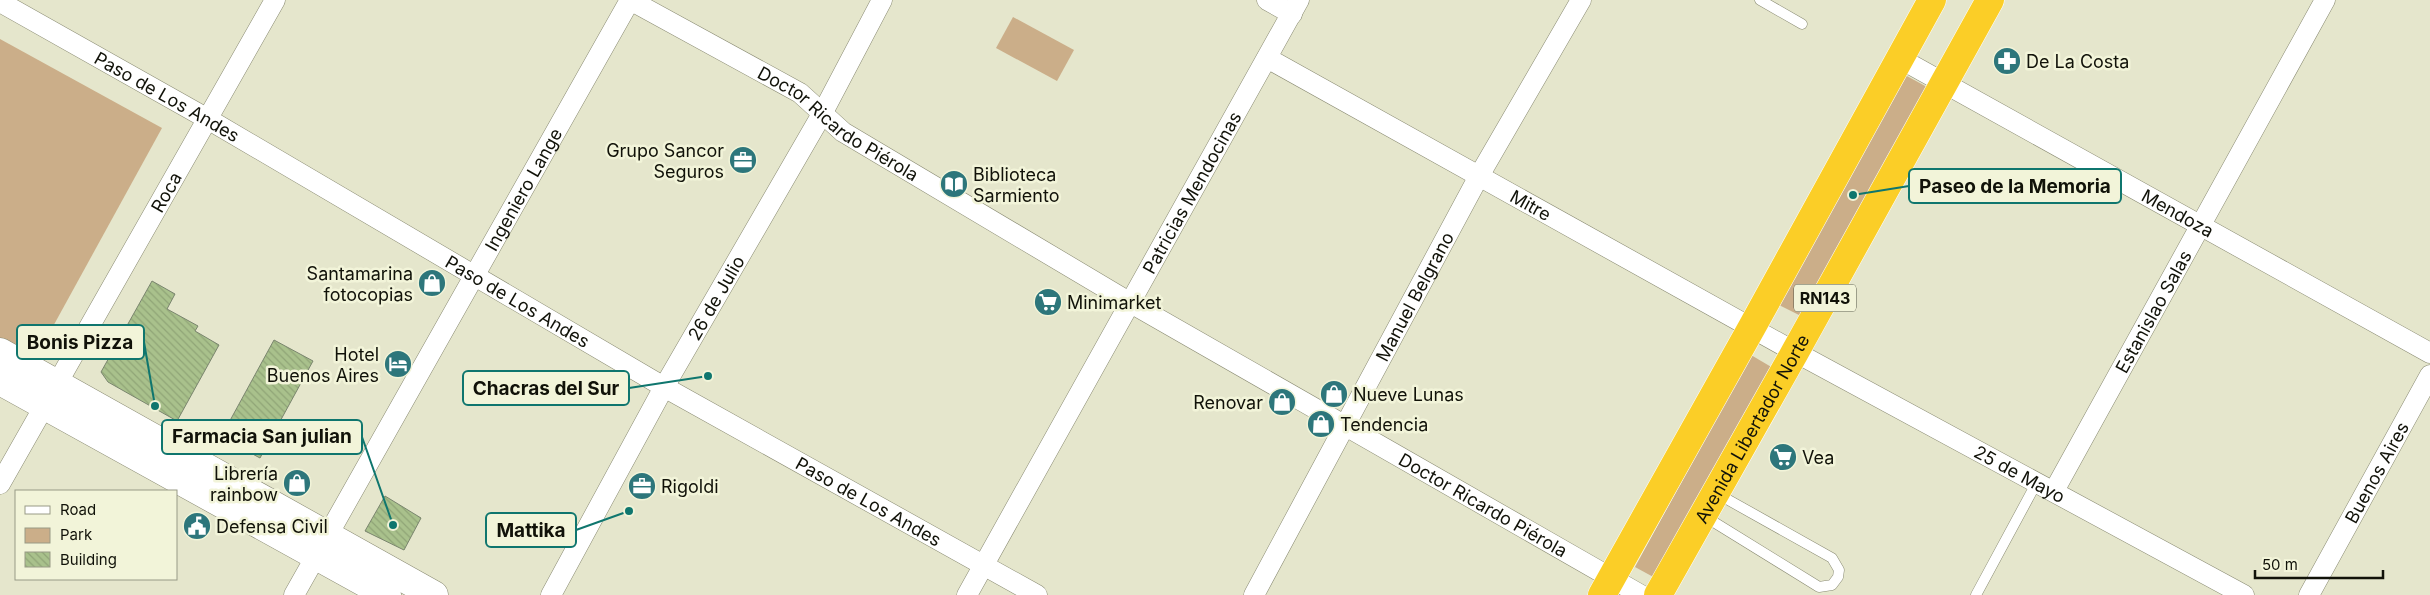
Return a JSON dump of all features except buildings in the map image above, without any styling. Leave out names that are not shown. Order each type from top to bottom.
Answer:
[{"type":"highway","name":"RN143","points":[[1606,587],[1932,0]]},
{"type":"highway","name":"Avenida Libertador Norte","points":[[1658,595],[1990,0]]},
{"type":"main road","points":[[0,352],[51,395],[323,545],[434,595]]},
{"type":"main road","points":[[0,381],[51,395]]},
{"type":"main road","points":[[323,545],[387,595]]},
{"type":"street","name":"Roca","points":[[0,484],[206,118],[275,0]]},
{"type":"street","name":"Doctor Ricardo Piérola","points":[[630,0],[800,93],[843,132],[1130,302],[1344,424],[1606,587],[1641,595]]},
{"type":"street","name":"Ingeniero Lange","points":[[294,595],[630,0]]},
{"type":"street","name":"26 de Julio","points":[[551,595],[664,386],[822,114],[882,0]]},
{"type":"street","points":[[1266,0],[1296,7]]},
{"type":"street","name":"Manuel Belgrano","points":[[1254,595],[1344,424],[1480,176],[1581,0]]},
{"type":"street","name":"Estanislao Salas","points":[[2046,487],[2199,224],[2325,0]]},
{"type":"street","name":"Paso de Los Andes","points":[[0,2],[206,118],[664,386],[1037,595]]},
{"type":"street","name":"Patricias Mendocinas","points":[[967,595],[1296,7]]},
{"type":"street","name":"Mitre","points":[[1267,58],[1795,352]]},
{"type":"street","name":"Mendoza","points":[[1899,58],[2430,353]]},
{"type":"street","name":"25 de Mayo","points":[[1795,352],[2244,595]]},
{"type":"street","name":"Buenos Aires","points":[[2308,595],[2430,376]]},
{"type":"lane","points":[[1760,0],[1802,24]]},
{"type":"lane","points":[[1976,595],[2046,487]]},
{"type":"lane","points":[[1709,505],[1832,558],[1839,570],[1838,577],[1832,585],[1819,586],[1709,505]]},
{"type":"green space","points":[[1013,17],[1074,50],[1057,81],[996,48]]},
{"type":"green space","points":[[0,39],[162,128],[34,361],[0,342]]},
{"type":"green space","points":[[1905,75],[1927,87],[1801,316],[1777,304]]},
{"type":"green space","points":[[1751,355],[1773,368],[1657,579],[1635,567]]},
{"type":"place","name":"De La Costa","points":[[2007,61]]},
{"type":"place","name":"Grupo Sancor Seguros","points":[[743,160]]},
{"type":"place","name":"Biblioteca Sarmiento","points":[[954,184]]},
{"type":"place","name":"Paseo de la Memoria","points":[[1853,195]]},
{"type":"place","name":"Santamarina fotocopias","points":[[432,283]]},
{"type":"place","name":"Minimarket","points":[[1048,302]]},
{"type":"place","name":"Hotel Buenos Aires","points":[[398,364]]},
{"type":"place","name":"Chacras del Sur","points":[[708,376]]},
{"type":"place","name":"Nueve Lunas","points":[[1334,394]]},
{"type":"place","name":"Renovar","points":[[1282,402]]},
{"type":"place","name":"Bonis Pizza","points":[[155,406]]},
{"type":"place","name":"Tendencia","points":[[1321,424]]},
{"type":"place","name":"Vea","points":[[1783,457]]},
{"type":"place","name":"Librería rainbow","points":[[297,483]]},
{"type":"place","name":"Rigoldi","points":[[642,486]]},
{"type":"place","name":"Mattika","points":[[629,511]]},
{"type":"place","name":"Farmacia San julian","points":[[393,525]]},
{"type":"place","name":"Defensa Civil","points":[[197,526]]}]
